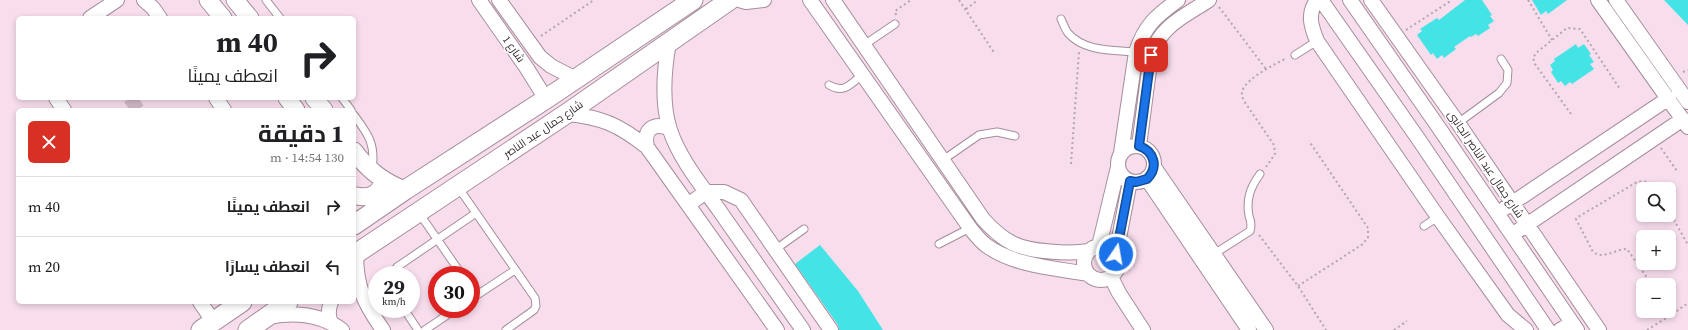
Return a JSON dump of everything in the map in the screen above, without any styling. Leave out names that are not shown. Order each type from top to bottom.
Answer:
[{"type":"main road","name":"شارع جمال عبد الناصر","points":[[356,223],[546,99],[693,0]]},
{"type":"main road","name":"شارع جمال عبد الناصر","points":[[356,253],[566,114],[730,0]]},
{"type":"main road","points":[[207,326],[239,304]]},
{"type":"main road","points":[[248,330],[285,304]]},
{"type":"street","points":[[93,16],[117,0]]},
{"type":"street","points":[[144,0],[153,8],[159,16]]},
{"type":"street","points":[[208,0],[221,16]]},
{"type":"street","points":[[235,0],[248,16]]},
{"type":"street","name":"شارع 1","points":[[479,0],[526,67],[546,99]]},
{"type":"street","name":"شارع 1","points":[[499,0],[540,57],[551,66],[576,79]]},
{"type":"street","points":[[739,0],[746,2],[764,0]]},
{"type":"street","points":[[810,0],[970,228],[986,245],[1006,257],[1029,263],[1088,274],[1096,280],[1101,281],[1111,278],[1116,273],[1118,267],[1116,254],[1130,181]]},
{"type":"street","points":[[833,0],[983,219],[996,234],[1013,244],[1032,248],[1070,253],[1094,249],[1111,250],[1116,254]]},
{"type":"street","points":[[1088,274],[1084,262],[1086,256],[1094,249],[1118,167],[1136,52],[1141,38],[1149,24],[1159,13],[1178,0]]},
{"type":"street","points":[[1317,0],[1312,7],[1310,18],[1317,41],[1438,217],[1508,315],[1526,330]]},
{"type":"street","points":[[1321,0],[1417,137],[1548,330]]},
{"type":"street","points":[[1350,0],[1575,326],[1560,330]]},
{"type":"street","name":"شارع جمال عبد الناصر الجانبى","points":[[1371,0],[1458,123],[1598,330]]},
{"type":"street","points":[[1512,235],[1655,139],[1685,123],[1598,0]]},
{"type":"street","points":[[1616,0],[1688,102]]},
{"type":"street","points":[[1139,146],[1151,55],[1155,43],[1161,33],[1170,25],[1214,3]]},
{"type":"street","points":[[669,42],[665,64],[664,86],[669,128],[683,156],[706,192],[803,330]]},
{"type":"street","points":[[1498,213],[1668,98]]},
{"type":"street","points":[[316,100],[322,108]]},
{"type":"street","points":[[891,115],[906,106]]},
{"type":"street","points":[[566,114],[588,116],[610,122],[629,133],[647,147],[776,330]]},
{"type":"street","points":[[647,147],[645,139],[648,132],[654,126],[662,125],[669,128]]},
{"type":"street","points":[[1121,153],[1129,147],[1139,146],[1144,147],[1152,156],[1150,173],[1249,330]]},
{"type":"street","points":[[356,153],[378,176],[405,190]]},
{"type":"street","points":[[1118,167],[1122,176],[1130,181],[1136,182],[1150,173]]},
{"type":"street","points":[[1150,173],[1214,254],[1266,330]]},
{"type":"street","points":[[356,193],[369,197],[374,195],[379,191],[378,176]]},
{"type":"street","points":[[688,204],[706,192],[724,192],[740,200],[776,249],[831,330]]},
{"type":"street","points":[[356,267],[358,293],[383,330]]},
{"type":"street","points":[[1111,278],[1143,330]]},
{"type":"street","points":[[752,294],[770,282]]},
{"type":"street","points":[[201,304],[207,326]]},
{"type":"street","points":[[330,304],[328,316],[337,327]]},
{"type":"street","points":[[266,317],[283,314],[300,314],[316,317],[337,327]]},
{"type":"lane","points":[[266,0],[278,16]]},
{"type":"lane","points":[[1061,19],[1068,33],[1080,43],[1094,48],[1136,52]]},
{"type":"lane","points":[[864,45],[895,24]]},
{"type":"lane","points":[[1295,54],[1317,41]]},
{"type":"lane","points":[[1458,123],[1499,92],[1507,83],[1508,70],[1501,59]]},
{"type":"lane","points":[[829,84],[836,89],[843,89],[862,75]]},
{"type":"lane","points":[[356,118],[369,135],[378,176]]},
{"type":"lane","points":[[943,160],[979,135],[997,132],[1014,136]]},
{"type":"lane","points":[[1214,254],[1250,231],[1252,226],[1248,200],[1252,186],[1260,174]]},
{"type":"lane","points":[[458,187],[535,298],[536,306],[531,313],[506,330]]},
{"type":"lane","points":[[419,212],[456,266]]},
{"type":"lane","points":[[398,266],[476,213]]},
{"type":"lane","points":[[1424,226],[1438,217]]},
{"type":"lane","points":[[939,244],[970,228]]},
{"type":"lane","points":[[776,249],[804,229]]},
{"type":"lane","points":[[480,294],[515,270]]},
{"type":"lane","points":[[410,318],[418,330]]},
{"type":"lane","points":[[425,330],[443,318]]},
{"type":"path","points":[[531,44],[594,0]]},
{"type":"path","points":[[895,24],[899,20],[894,12],[912,0]]},
{"type":"path","points":[[959,0],[995,54]]},
{"type":"path","points":[[966,9],[978,0]]},
{"type":"path","points":[[1528,0],[1552,40]]},
{"type":"path","points":[[1397,36],[1450,1]]},
{"type":"path","points":[[1214,3],[1266,69]]},
{"type":"path","points":[[1571,114],[1533,61],[1536,53],[1567,28],[1580,28],[1620,89]]},
{"type":"path","points":[[1071,164],[1080,43]]},
{"type":"path","points":[[1260,174],[1275,154],[1274,146],[1244,101],[1242,95],[1243,90],[1247,84],[1266,69],[1295,54]]},
{"type":"path","points":[[1655,139],[1676,171]]},
{"type":"path","points":[[1298,286],[1363,244],[1368,237],[1368,228],[1309,141]]},
{"type":"path","points":[[1637,182],[1649,182]]},
{"type":"path","points":[[1636,183],[1576,219],[1593,252],[1598,256],[1603,256],[1621,249],[1627,249],[1647,278]]},
{"type":"path","points":[[1676,222],[1688,243]]},
{"type":"path","points":[[1252,226],[1298,286],[1326,330]]},
{"type":"path","points":[[1676,311],[1688,302]]},
{"type":"path","points":[[1648,330],[1666,318]]},
{"type":"path","points":[[1394,330],[1407,320]]},
{"type":"building","points":[[1465,0],[1482,0],[1492,15],[1490,16],[1494,21],[1488,25],[1490,28],[1478,36],[1476,34],[1471,37],[1470,36],[1454,47],[1456,49],[1444,58],[1442,55],[1437,59],[1433,53],[1431,55],[1417,35],[1422,31],[1420,29],[1437,18],[1439,20]]},
{"type":"building","points":[[1532,0],[1567,0],[1548,14],[1546,11],[1541,15]]},
{"type":"building","points":[[1664,0],[1688,0],[1688,25]]},
{"type":"building","points":[[1576,44],[1578,48],[1584,44],[1591,54],[1589,55],[1594,62],[1590,64],[1594,69],[1572,84],[1570,82],[1565,86],[1561,81],[1558,83],[1551,72],[1553,70],[1550,65],[1555,61],[1554,59]]},
{"type":"building","points":[[820,245],[858,291],[883,330],[839,330],[838,325],[795,264]]},
{"type":"tunnel","points":[[131,100],[137,108]]},
{"type":"route","points":[[1116,254],[1130,181],[1136,182],[1147,179],[1154,167],[1154,162],[1149,151],[1144,147],[1139,146],[1151,55]]}]
